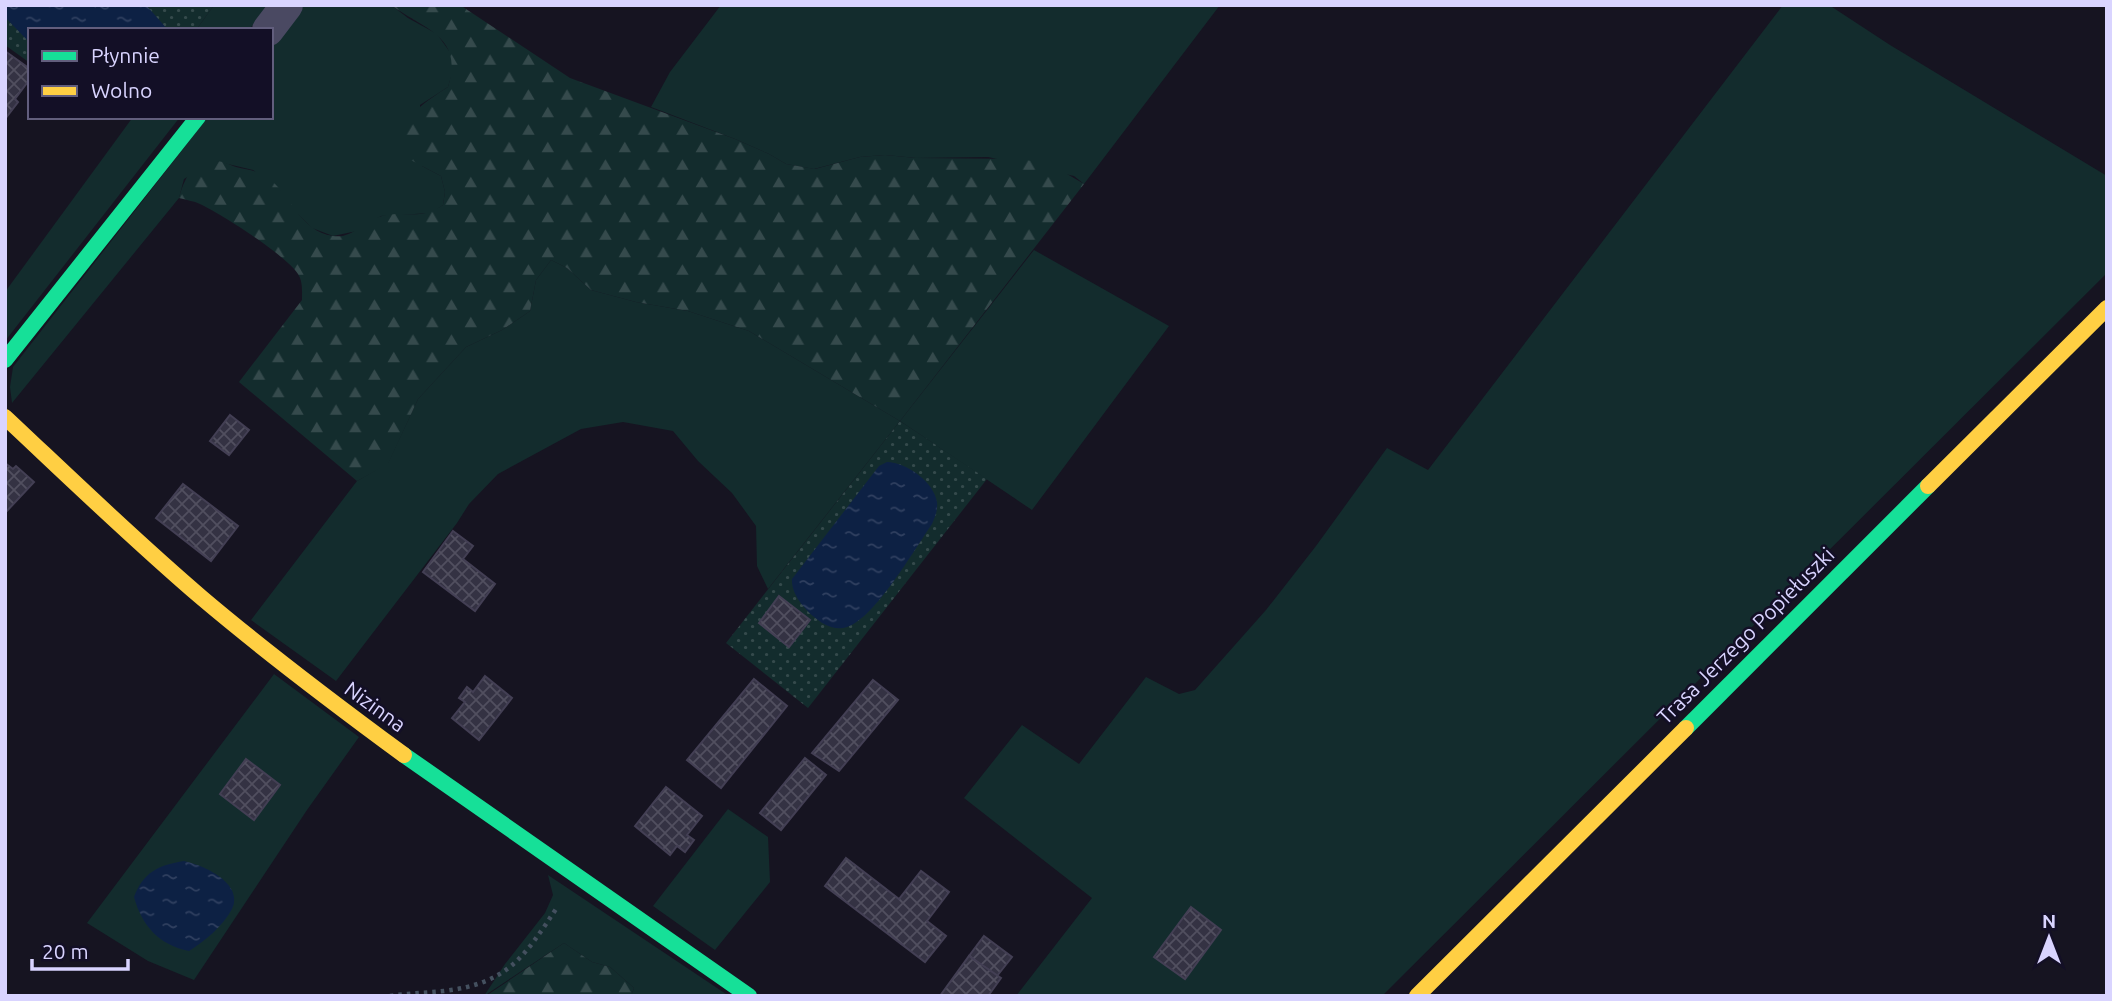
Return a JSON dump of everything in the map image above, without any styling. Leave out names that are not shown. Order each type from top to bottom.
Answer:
[{"type":"street","points":[[270,28],[287,5]]},
{"type":"street","points":[[5,360],[196,119]]},
{"type":"street","name":"Trasa Jerzego Popiełuszki","points":[[1417,996],[2107,308]]},
{"type":"street","name":"Nizinna","points":[[5,417],[138,544],[230,622],[366,728],[749,996]]},
{"type":"path","points":[[390,996],[445,991],[486,983],[514,966],[538,936],[577,877]]},
{"type":"green space","points":[[5,5],[214,5],[197,28],[28,28],[28,62],[5,45]]},
{"type":"green space","points":[[214,5],[268,5],[251,28],[197,28]]},
{"type":"green space","points":[[295,5],[391,5],[437,34],[452,55],[453,70],[448,87],[420,105],[422,166],[441,176],[445,192],[443,205],[432,213],[381,216],[357,231],[333,236],[312,228],[292,208],[279,189],[253,170],[215,161],[184,179],[179,198],[12,403],[10,387],[13,367],[206,119],[273,119],[273,33]]},
{"type":"green space","points":[[391,5],[460,5],[570,78],[735,139],[786,164],[815,169],[860,157],[885,155],[1020,159],[1050,164],[1084,184],[900,421],[749,331],[688,311],[636,302],[591,290],[567,268],[551,260],[536,280],[530,311],[502,330],[466,347],[418,399],[388,464],[357,481],[239,382],[302,300],[298,274],[281,257],[237,225],[200,204],[179,198],[187,178],[196,167],[201,163],[216,161],[267,177],[304,220],[321,233],[333,236],[347,235],[382,216],[427,213],[443,205],[445,192],[441,176],[405,157],[403,133],[412,115],[448,87],[452,70],[451,56],[438,36]]},
{"type":"green space","points":[[721,5],[1220,5],[1084,184],[1074,176],[988,157],[916,158],[885,155],[860,157],[814,169],[786,164],[735,139],[651,107],[670,72]]},
{"type":"green space","points":[[1783,5],[1829,5],[1890,45],[2107,176],[2107,273],[1382,996],[1016,996],[1092,898],[964,798],[1022,725],[1079,764],[1146,677],[1179,694],[1195,690],[1266,610],[1387,448],[1428,470]]},
{"type":"green space","points":[[132,119],[178,119],[5,341],[5,292]]},
{"type":"green space","points":[[1034,250],[1169,326],[1032,510],[900,421]]},
{"type":"green space","points":[[551,260],[567,268],[591,290],[636,302],[688,311],[749,331],[900,421],[768,589],[757,566],[756,526],[732,493],[698,461],[673,431],[623,422],[581,429],[498,474],[469,504],[336,681],[251,620],[357,481],[388,463],[418,399],[466,347],[502,330],[530,311],[536,280]]},
{"type":"green space","points":[[900,421],[987,479],[808,708],[726,643]]},
{"type":"green space","points":[[274,674],[359,737],[194,980],[148,961],[87,923]]},
{"type":"green space","points":[[728,809],[768,837],[770,882],[715,950],[653,906]]},
{"type":"green space","points":[[548,875],[729,996],[631,996],[634,988],[610,967],[592,962],[564,943],[484,996],[545,913],[553,895]]},
{"type":"green space","points":[[564,943],[592,962],[610,967],[634,988],[631,996],[486,996]]},
{"type":"water","points":[[5,5],[146,5],[166,28],[28,28],[28,41],[5,17]]},
{"type":"water","points":[[887,462],[910,469],[931,487],[937,502],[935,516],[905,566],[870,611],[847,627],[828,626],[802,604],[793,589],[792,579],[879,466]]},
{"type":"water","points":[[184,861],[220,877],[232,891],[234,900],[232,909],[219,927],[189,951],[169,944],[153,933],[142,917],[134,897],[142,881],[153,871]]},
{"type":"building","points":[[5,51],[28,68],[28,82],[15,99],[18,102],[5,119]]},
{"type":"building","points":[[230,415],[249,430],[229,455],[210,441]]},
{"type":"building","points":[[5,463],[13,469],[16,466],[34,482],[5,513]]},
{"type":"building","points":[[183,484],[238,526],[211,561],[156,518]]},
{"type":"building","points":[[453,531],[473,546],[463,559],[495,584],[475,611],[423,572]]},
{"type":"building","points":[[779,596],[810,620],[789,647],[759,623]]},
{"type":"building","points":[[485,676],[512,698],[479,740],[452,718],[465,702],[459,698],[467,687],[473,692]]},
{"type":"building","points":[[754,679],[787,706],[721,788],[687,760]]},
{"type":"building","points":[[873,680],[898,700],[839,771],[812,753]]},
{"type":"building","points":[[805,758],[826,775],[781,830],[760,813]]},
{"type":"building","points":[[246,759],[280,785],[254,820],[220,794]]},
{"type":"building","points":[[666,787],[702,816],[687,835],[694,840],[685,852],[677,846],[670,855],[635,826]]},
{"type":"building","points":[[846,858],[899,899],[921,871],[949,892],[927,921],[946,936],[925,962],[825,886]]},
{"type":"building","points":[[1191,907],[1221,930],[1185,979],[1154,957]]},
{"type":"building","points":[[984,936],[1012,957],[997,976],[969,956]]},
{"type":"building","points":[[969,956],[1001,978],[988,996],[940,996]]},
{"type":"traffic: fast","points":[[5,360],[196,119]]},
{"type":"traffic: fast","points":[[1686,728],[1928,486]]},
{"type":"traffic: fast","points":[[404,755],[749,996]]},
{"type":"traffic: slow","points":[[1928,486],[2107,308]]},
{"type":"traffic: slow","points":[[5,417],[202,598],[251,639],[404,755]]},
{"type":"traffic: slow","points":[[1417,996],[1686,728]]}]
